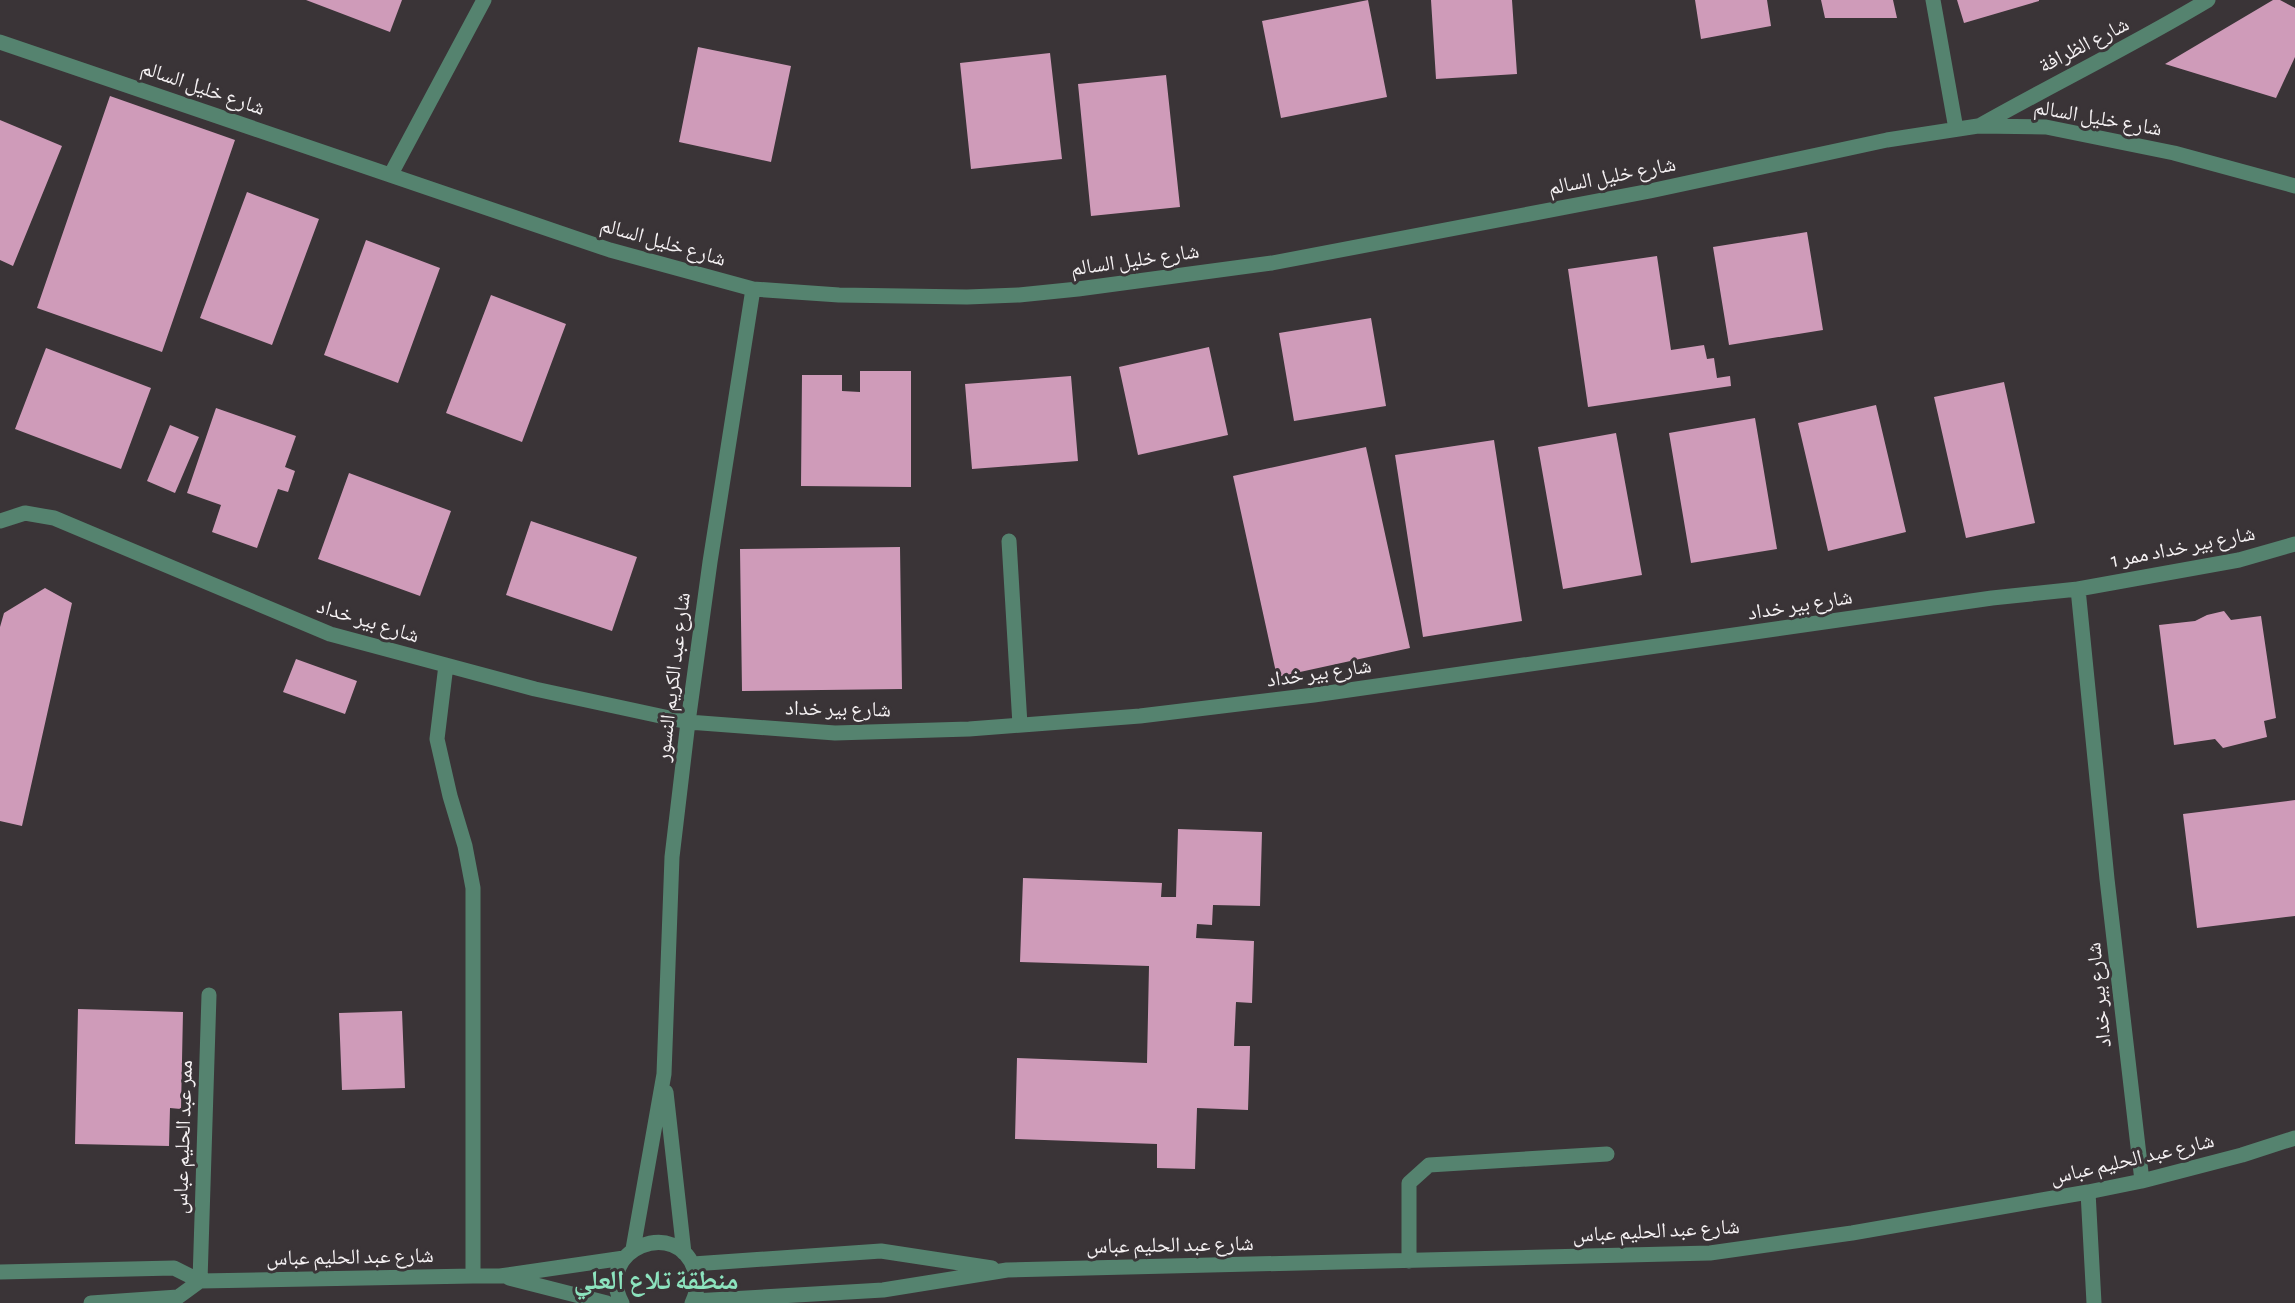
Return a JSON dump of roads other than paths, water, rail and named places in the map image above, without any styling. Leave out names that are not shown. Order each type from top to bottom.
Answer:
[{"type":"street","points":[[391,174],[484,0]]},
{"type":"street","points":[[1933,0],[1956,129]]},
{"type":"street","name":"شارع الظرافة","points":[[1978,126],[2154,33],[2208,0]]},
{"type":"street","name":"شارع خليل السالم","points":[[0,42],[610,250],[753,289],[839,295],[967,297],[1019,295],[1272,263],[1650,191],[1887,140],[1978,126],[2046,127],[2174,153],[2295,186]]},
{"type":"street","name":"شارع عبد الكريم النسور","points":[[622,1303],[616,1283],[618,1270],[629,1254],[664,1074],[672,857],[710,562],[753,289]]},
{"type":"street","name":"شارع بير خداد","points":[[0,521],[25,513],[54,518],[330,634],[535,689],[688,722],[835,733],[1020,725],[1140,716],[1314,695],[1992,598],[2078,589],[2142,1181]]},
{"type":"street","points":[[1009,541],[1020,725]]},
{"type":"street","name":"شارع بير خداد ممر 1","points":[[2078,589],[2239,560],[2295,543]]},
{"type":"street","points":[[446,665],[437,739],[450,796],[465,846],[473,888],[473,1276]]},
{"type":"street","name":"ممر عبد الحليم عباس","points":[[200,1281],[209,995]]},
{"type":"street","name":"شارع عبد الكريم النسور","points":[[664,1074],[688,1258],[697,1276],[697,1289],[693,1302]]},
{"type":"street","name":"شارع عبد الحليم عباس","points":[[693,1302],[883,1290],[1007,1270],[1710,1253],[1821,1238],[2088,1192],[2142,1181],[2242,1155],[2295,1137]]},
{"type":"street","points":[[1409,1261],[1409,1184],[1429,1165],[1607,1154]]},
{"type":"street","points":[[2088,1192],[2094,1303]]},
{"type":"street","name":"شارع عبد الحليم عباس","points":[[0,1272],[174,1268],[200,1281],[500,1276],[629,1254],[645,1244],[659,1242],[673,1245],[688,1258],[881,1251],[1007,1270]]},
{"type":"street","name":"شارع عبد الحليم عباس","points":[[500,1276],[607,1303]]},
{"type":"street","points":[[91,1303],[178,1297],[200,1281]]},
{"type":"district","name":"منطقة تلاع العلي","points":[[656,1280]]}]
